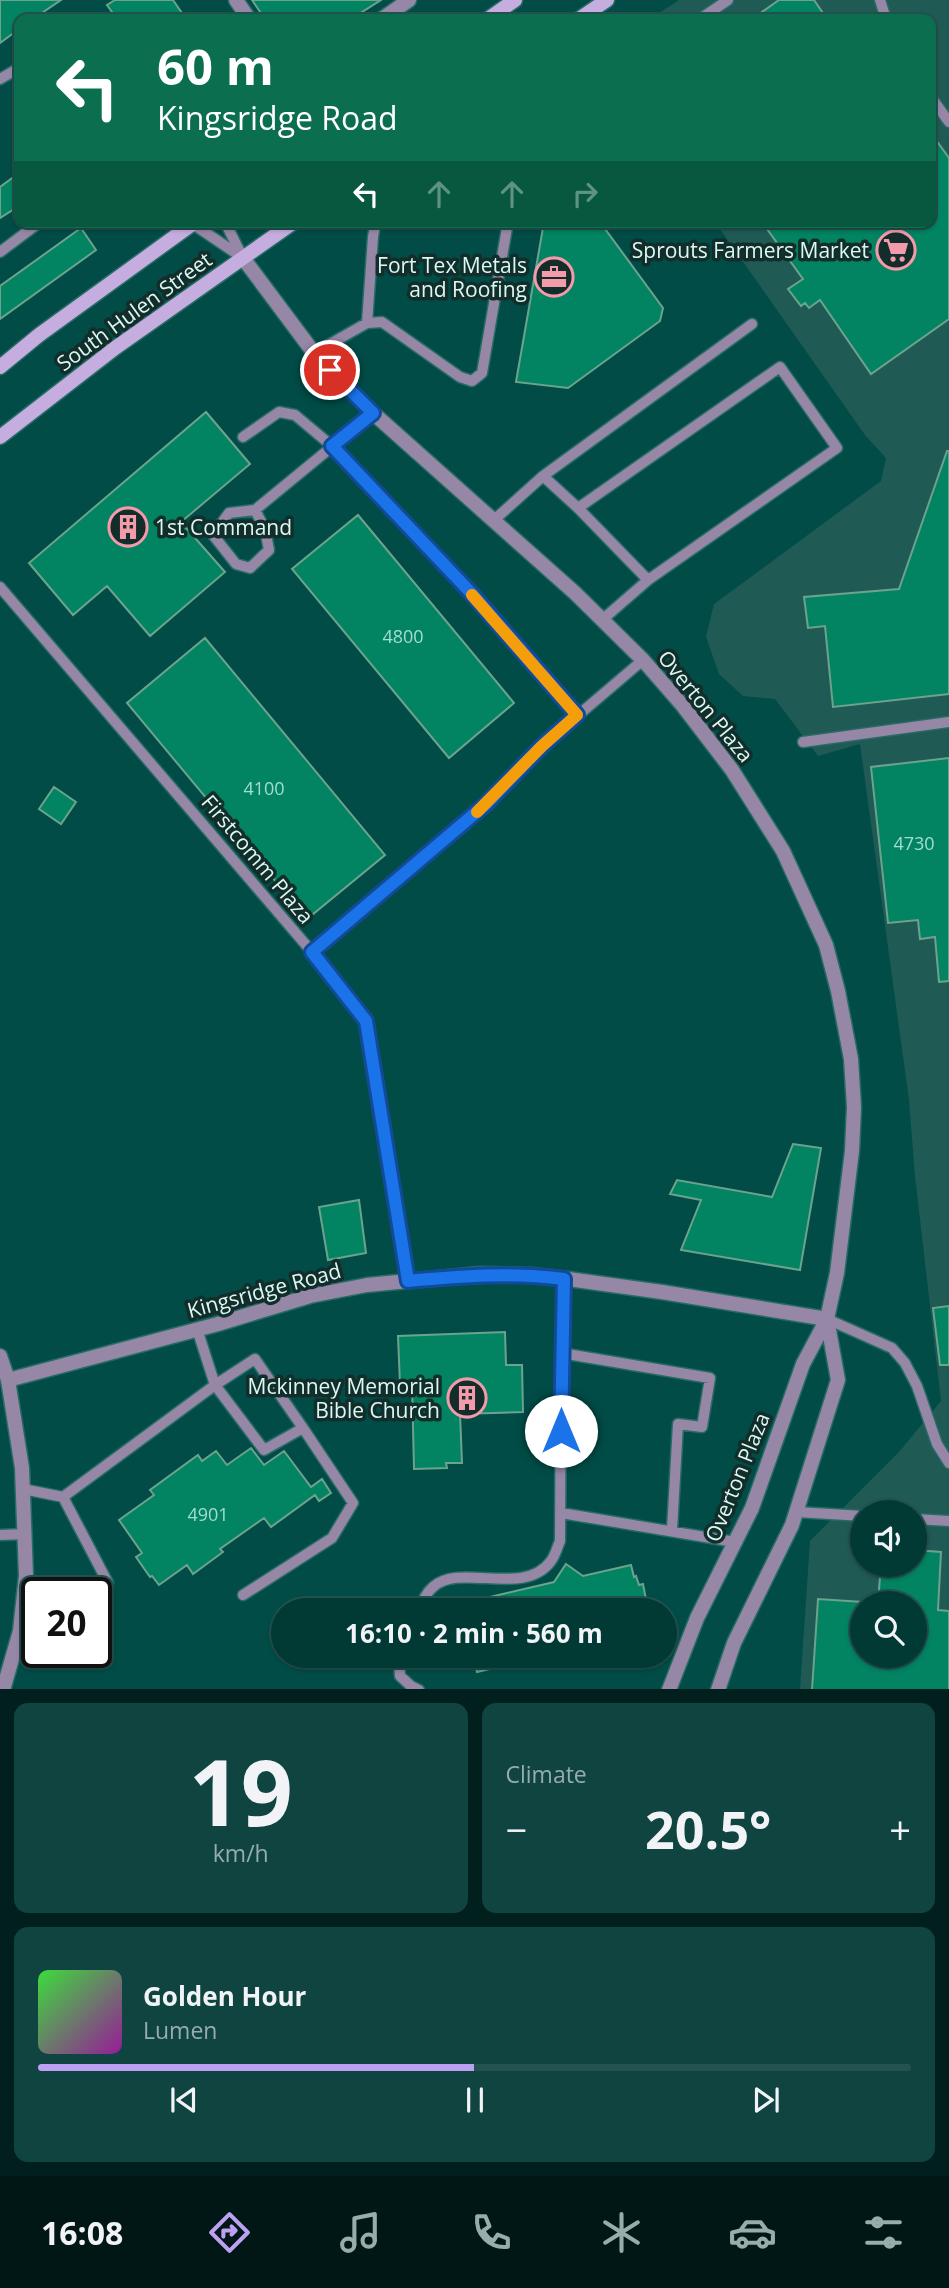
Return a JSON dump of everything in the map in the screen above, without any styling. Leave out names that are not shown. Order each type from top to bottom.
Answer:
[{"type":"main road","points":[[495,14],[515,0]]},
{"type":"main road","points":[[586,14],[607,0]]},
{"type":"main road","name":"South Hulen Street","points":[[0,367],[39,335],[185,228]]},
{"type":"main road","name":"South Hulen Street","points":[[0,437],[115,348],[286,228]]},
{"type":"street","points":[[389,14],[409,0]]},
{"type":"street","name":"Overton Plaza","points":[[243,258],[314,353],[373,413],[575,593],[643,660],[683,706],[732,770],[783,851],[827,945],[851,1059],[854,1107],[852,1151],[837,1273],[827,1319],[803,1364],[752,1508],[697,1618],[669,1689]]},
{"type":"street","name":"Kingsridge Road","points":[[8,1380],[310,1296],[367,1285],[480,1274],[564,1279],[827,1319]]},
{"type":"street","name":"Overton Plaza","points":[[718,1689],[734,1643],[797,1511],[838,1380],[827,1319]]},
{"type":"street","points":[[0,1356],[8,1380],[17,1428],[23,1489],[26,1576],[20,1631],[3,1689]]},
{"type":"lane","points":[[707,14],[727,0]]},
{"type":"lane","points":[[936,104],[949,122]]},
{"type":"lane","points":[[0,252],[32,228]]},
{"type":"lane","points":[[199,228],[243,258]]},
{"type":"lane","points":[[228,228],[243,258]]},
{"type":"lane","points":[[367,323],[374,228]]},
{"type":"lane","points":[[314,353],[367,323],[382,322],[460,377],[472,381],[482,373],[507,228]]},
{"type":"lane","points":[[493,521],[543,476],[752,324]]},
{"type":"lane","points":[[578,508],[780,367],[837,448],[648,580],[602,620]]},
{"type":"lane","points":[[243,438],[279,412],[295,415],[332,446],[472,594],[577,715]]},
{"type":"lane","points":[[255,510],[265,529],[269,550],[250,568],[236,564],[213,535],[229,513],[255,510],[373,413]]},
{"type":"lane","points":[[543,476],[648,580]]},
{"type":"lane","name":"Firstcomm Plaza","points":[[0,587],[312,952],[366,1021],[408,1281]]},
{"type":"lane","points":[[312,952],[486,804],[542,746],[643,660]]},
{"type":"lane","points":[[803,742],[949,722]]},
{"type":"lane","points":[[425,1598],[434,1586],[450,1578],[519,1578],[536,1573],[551,1562],[560,1541],[564,1279]]},
{"type":"lane","points":[[827,1319],[892,1348],[905,1363],[917,1386],[937,1444],[949,1463]]},
{"type":"lane","points":[[197,1329],[215,1385],[264,1450],[303,1428]]},
{"type":"lane","points":[[561,1353],[710,1378],[702,1427],[678,1423],[672,1530]]},
{"type":"lane","points":[[23,1489],[62,1497],[215,1385],[255,1359],[354,1503],[332,1538],[243,1595]]},
{"type":"lane","points":[[62,1497],[104,1577]]},
{"type":"lane","points":[[797,1511],[850,1515]]},
{"type":"lane","points":[[561,1513],[735,1542]]},
{"type":"lane","points":[[927,1520],[949,1521]]},
{"type":"lane","points":[[0,1535],[24,1534]]},
{"type":"lane","points":[[399,1668],[400,1676],[419,1689]]},
{"type":"shaded area","points":[[679,0],[949,0],[949,1689],[800,1689],[810,1541],[850,1501],[850,1577],[927,1577],[927,1500],[851,1500],[899,1452],[941,1401],[909,1100],[860,744],[818,756],[775,699],[743,696],[719,674],[706,637],[714,604],[881,481],[886,458],[865,435],[719,228],[936,228],[936,14],[658,14]]},
{"type":"building","points":[[0,0],[61,0],[40,14],[14,14],[14,33],[0,43]]},
{"type":"building","points":[[115,0],[173,0],[183,14],[113,14],[107,5]]},
{"type":"building","points":[[252,0],[381,0],[359,14],[262,14]]},
{"type":"building","points":[[779,0],[814,0],[824,14],[759,14]]},
{"type":"building","name":"Sprouts Farmers Market","points":[[936,140],[949,158],[949,319],[871,374],[820,300],[809,308],[805,303],[801,306],[788,289],[803,279],[766,228],[936,228]]},
{"type":"building","points":[[14,177],[14,209],[0,218],[0,187]]},
{"type":"building","points":[[81,228],[96,250],[0,319],[0,286]]},
{"type":"building","points":[[543,228],[604,228],[663,308],[660,321],[568,388],[516,382]]},
{"type":"building","name":"1st Command","points":[[206,412],[250,464],[181,522],[225,572],[150,636],[107,586],[73,615],[29,563]]},
{"type":"building","points":[[947,451],[949,694],[833,707],[825,626],[808,628],[804,597],[899,589]]},
{"type":"building","points":[[358,515],[514,703],[449,758],[292,569]]},
{"type":"building","points":[[205,638],[385,855],[307,919],[127,703]]},
{"type":"building","points":[[949,758],[949,981],[939,982],[935,937],[920,939],[918,920],[888,923],[871,767]]},
{"type":"building","points":[[54,787],[76,802],[61,824],[39,809]]},
{"type":"building","points":[[793,1144],[821,1148],[800,1270],[681,1250],[701,1200],[670,1194],[677,1180],[772,1197]]},
{"type":"building","points":[[359,1200],[366,1253],[328,1260],[319,1207]]},
{"type":"building","points":[[949,1306],[949,1365],[940,1365],[933,1308]]},
{"type":"building","name":"Mckinney Memorial Bible Church","points":[[505,1332],[506,1365],[522,1365],[523,1412],[460,1414],[462,1463],[446,1463],[447,1468],[414,1469],[412,1384],[400,1384],[398,1336]]},
{"type":"building","points":[[251,1448],[264,1465],[284,1451],[311,1487],[322,1479],[331,1493],[319,1501],[315,1495],[271,1527],[264,1518],[220,1549],[223,1552],[193,1574],[187,1565],[159,1585],[136,1557],[142,1553],[119,1520],[154,1495],[150,1490],[198,1455],[202,1461],[216,1451],[227,1465]]},
{"type":"building","points":[[927,1551],[941,1552],[938,1610],[949,1611],[949,1689],[812,1689],[818,1599],[850,1601],[850,1668],[927,1668],[927,1591],[879,1591],[880,1577],[927,1577]]},
{"type":"building","points":[[566,1564],[583,1576],[631,1565],[639,1585],[643,1584],[646,1598],[486,1598],[554,1582]]},
{"type":"building","points":[[476,1668],[494,1668],[477,1672]]},
{"type":"slow traffic","points":[[472,595],[577,715],[542,746],[477,812]]},
{"type":"place","name":"Sprouts Farmers Market","points":[[896,250]]},
{"type":"place","name":"Fort Tex Metals and Roofing","points":[[554,277]]},
{"type":"place","name":"1st Command","points":[[128,527]]},
{"type":"place","name":"Mckinney Memorial Bible Church","points":[[467,1398]]},
{"type":"route","points":[[330,370],[373,413],[332,446],[472,594],[577,715],[542,746],[486,804],[312,952],[366,1021],[408,1281],[480,1274],[564,1279],[561,1431]]}]
